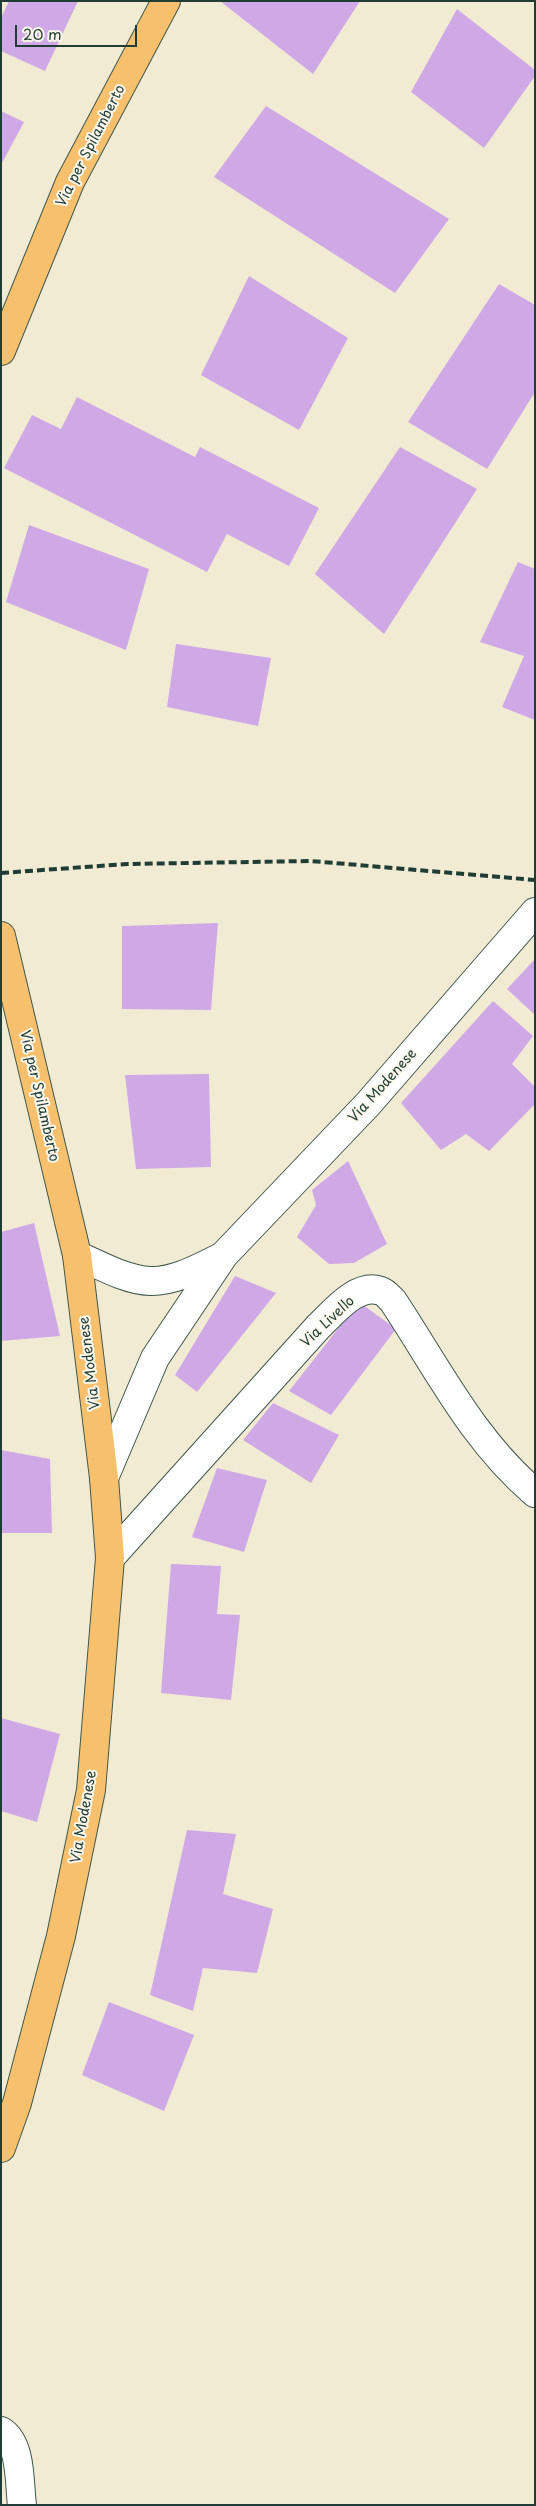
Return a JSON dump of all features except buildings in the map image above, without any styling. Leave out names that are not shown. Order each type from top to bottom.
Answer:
[{"type":"main road","name":"Via per Spilamberto","points":[[1,351],[70,182],[166,1]]},
{"type":"main road","name":"Via per Spilamberto","points":[[1,936],[77,1256]]},
{"type":"main road","name":"Via Modenese","points":[[1,2148],[17,2103],[61,1936],[91,1790],[110,1558],[104,1478],[77,1256]]},
{"type":"street","name":"Via Modenese","points":[[104,1478],[155,1358],[224,1256],[368,1104],[535,912]]},
{"type":"street","name":"Via Modenese","points":[[77,1256],[123,1276],[148,1283],[176,1278],[224,1256]]},
{"type":"street","name":"Via Livello","points":[[110,1558],[318,1327],[344,1302],[358,1293],[370,1289],[382,1291],[393,1301],[474,1428],[492,1452],[535,1493]]},
{"type":"street","points":[[1,2431],[8,2435],[14,2447],[22,2505]]},
{"type":"railway","points":[[1,873],[127,864],[311,861],[535,880]]}]
